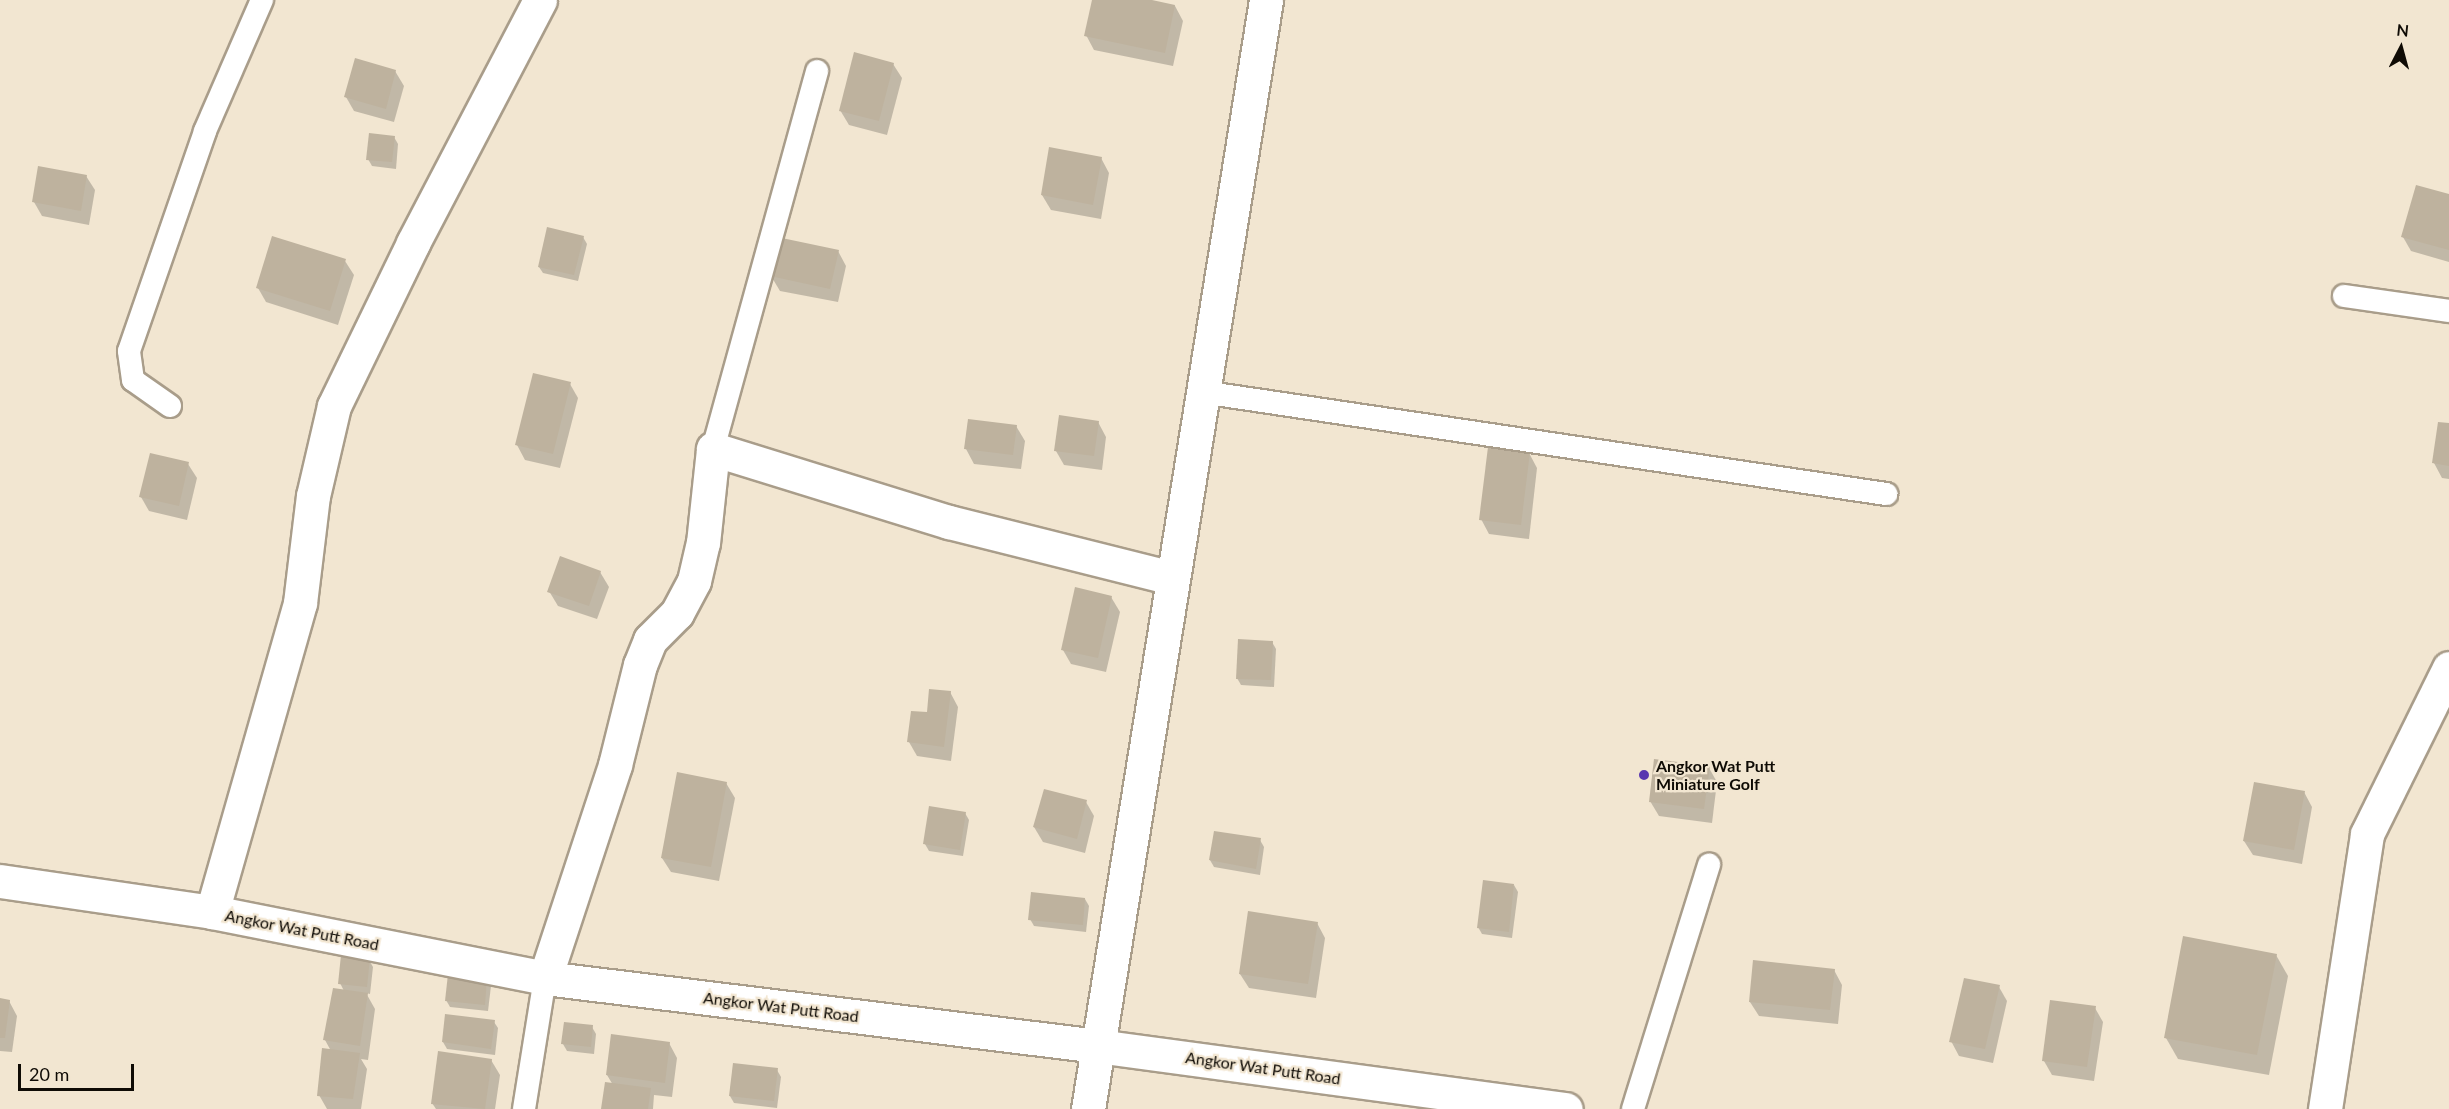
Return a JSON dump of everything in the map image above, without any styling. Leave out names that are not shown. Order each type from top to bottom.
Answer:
[{"type":"street","points":[[212,912],[300,603],[313,496],[334,406],[413,243],[540,0]]},
{"type":"street","points":[[1088,1109],[1266,0]]},
{"type":"street","points":[[545,978],[611,776],[640,665],[650,640],[677,613],[694,581],[703,543],[713,449],[949,522],[1172,578]]},
{"type":"street","points":[[2325,1109],[2367,834],[2449,668]]},
{"type":"street","name":"Angkor Wat Putt Road","points":[[0,881],[212,912],[545,978],[1098,1046],[1566,1109]]},
{"type":"lane","points":[[170,406],[133,380],[129,351],[205,131],[262,0]]},
{"type":"lane","points":[[713,449],[817,71]]},
{"type":"lane","points":[[2344,296],[2449,311]]},
{"type":"lane","points":[[1202,392],[1886,494]]},
{"type":"lane","points":[[1633,1109],[1709,865]]},
{"type":"lane","points":[[524,1109],[545,978]]},
{"type":"building","points":[[1092,0],[1152,0],[1175,5],[1165,53],[1084,36]]},
{"type":"building","points":[[854,52],[894,63],[879,121],[839,111]]},
{"type":"building","points":[[355,58],[396,70],[386,109],[344,97]]},
{"type":"building","points":[[369,133],[395,136],[392,162],[366,160]]},
{"type":"building","points":[[1049,147],[1102,157],[1093,205],[1041,195]]},
{"type":"building","points":[[38,166],[87,175],[81,211],[32,202]]},
{"type":"building","points":[[2416,185],[2449,194],[2449,250],[2401,237]]},
{"type":"building","points":[[547,227],[584,236],[574,275],[538,267]]},
{"type":"building","points":[[272,236],[346,259],[330,311],[256,288]]},
{"type":"building","points":[[777,237],[839,250],[830,289],[770,276]]},
{"type":"building","points":[[533,373],[571,382],[553,454],[515,445]]},
{"type":"building","points":[[1059,415],[1099,421],[1094,456],[1054,451]]},
{"type":"building","points":[[968,419],[1017,425],[1013,455],[964,449]]},
{"type":"building","points":[[2438,422],[2449,423],[2449,466],[2432,463]]},
{"type":"building","points":[[1488,447],[1530,452],[1521,525],[1479,520]]},
{"type":"building","points":[[150,453],[189,462],[179,506],[139,497]]},
{"type":"building","points":[[560,556],[601,571],[589,606],[547,592]]},
{"type":"building","points":[[1075,587],[1112,596],[1098,658],[1061,650]]},
{"type":"building","points":[[1238,639],[1273,641],[1271,680],[1236,679]]},
{"type":"building","points":[[929,689],[951,691],[944,747],[907,742],[911,711],[927,712]]},
{"type":"building","points":[[1654,759],[1710,766],[1704,809],[1649,802]]},
{"type":"building","points":[[677,772],[727,782],[711,867],[661,858]]},
{"type":"building","points":[[2254,782],[2305,791],[2294,850],[2243,841]]},
{"type":"building","points":[[1044,789],[1087,800],[1077,839],[1033,827]]},
{"type":"building","points":[[929,806],[966,812],[960,850],[923,844]]},
{"type":"building","points":[[1214,831],[1261,838],[1256,869],[1209,860]]},
{"type":"building","points":[[1483,880],[1514,884],[1509,932],[1477,928]]},
{"type":"building","points":[[1031,892],[1085,898],[1083,925],[1028,920]]},
{"type":"building","points":[[1248,911],[1318,922],[1308,984],[1239,974]]},
{"type":"building","points":[[2183,936],[2277,954],[2257,1055],[2164,1038]]},
{"type":"building","points":[[341,955],[370,958],[367,987],[338,984]]},
{"type":"building","points":[[1753,960],[1835,969],[1830,1010],[1749,1002]]},
{"type":"building","points":[[448,974],[487,978],[485,1005],[445,1001]]},
{"type":"building","points":[[1964,978],[2000,985],[1985,1049],[1949,1042]]},
{"type":"building","points":[[333,988],[368,993],[360,1046],[323,1040]]},
{"type":"building","points":[[0,998],[10,1000],[5,1038],[0,1038]]},
{"type":"building","points":[[2050,1000],[2096,1006],[2087,1067],[2042,1061]]},
{"type":"building","points":[[445,1014],[495,1020],[491,1049],[442,1042]]},
{"type":"building","points":[[564,1022],[593,1025],[591,1047],[561,1044]]},
{"type":"building","points":[[611,1034],[670,1042],[665,1083],[606,1075]]},
{"type":"building","points":[[322,1048],[360,1053],[353,1099],[317,1096]]},
{"type":"building","points":[[438,1051],[492,1059],[485,1109],[431,1104]]},
{"type":"building","points":[[733,1063],[778,1068],[774,1101],[729,1096]]},
{"type":"building","points":[[605,1082],[651,1088],[648,1109],[601,1109]]},
{"type":"place","name":"Angkor Wat Putt Miniature Golf","points":[[1644,775]]}]
